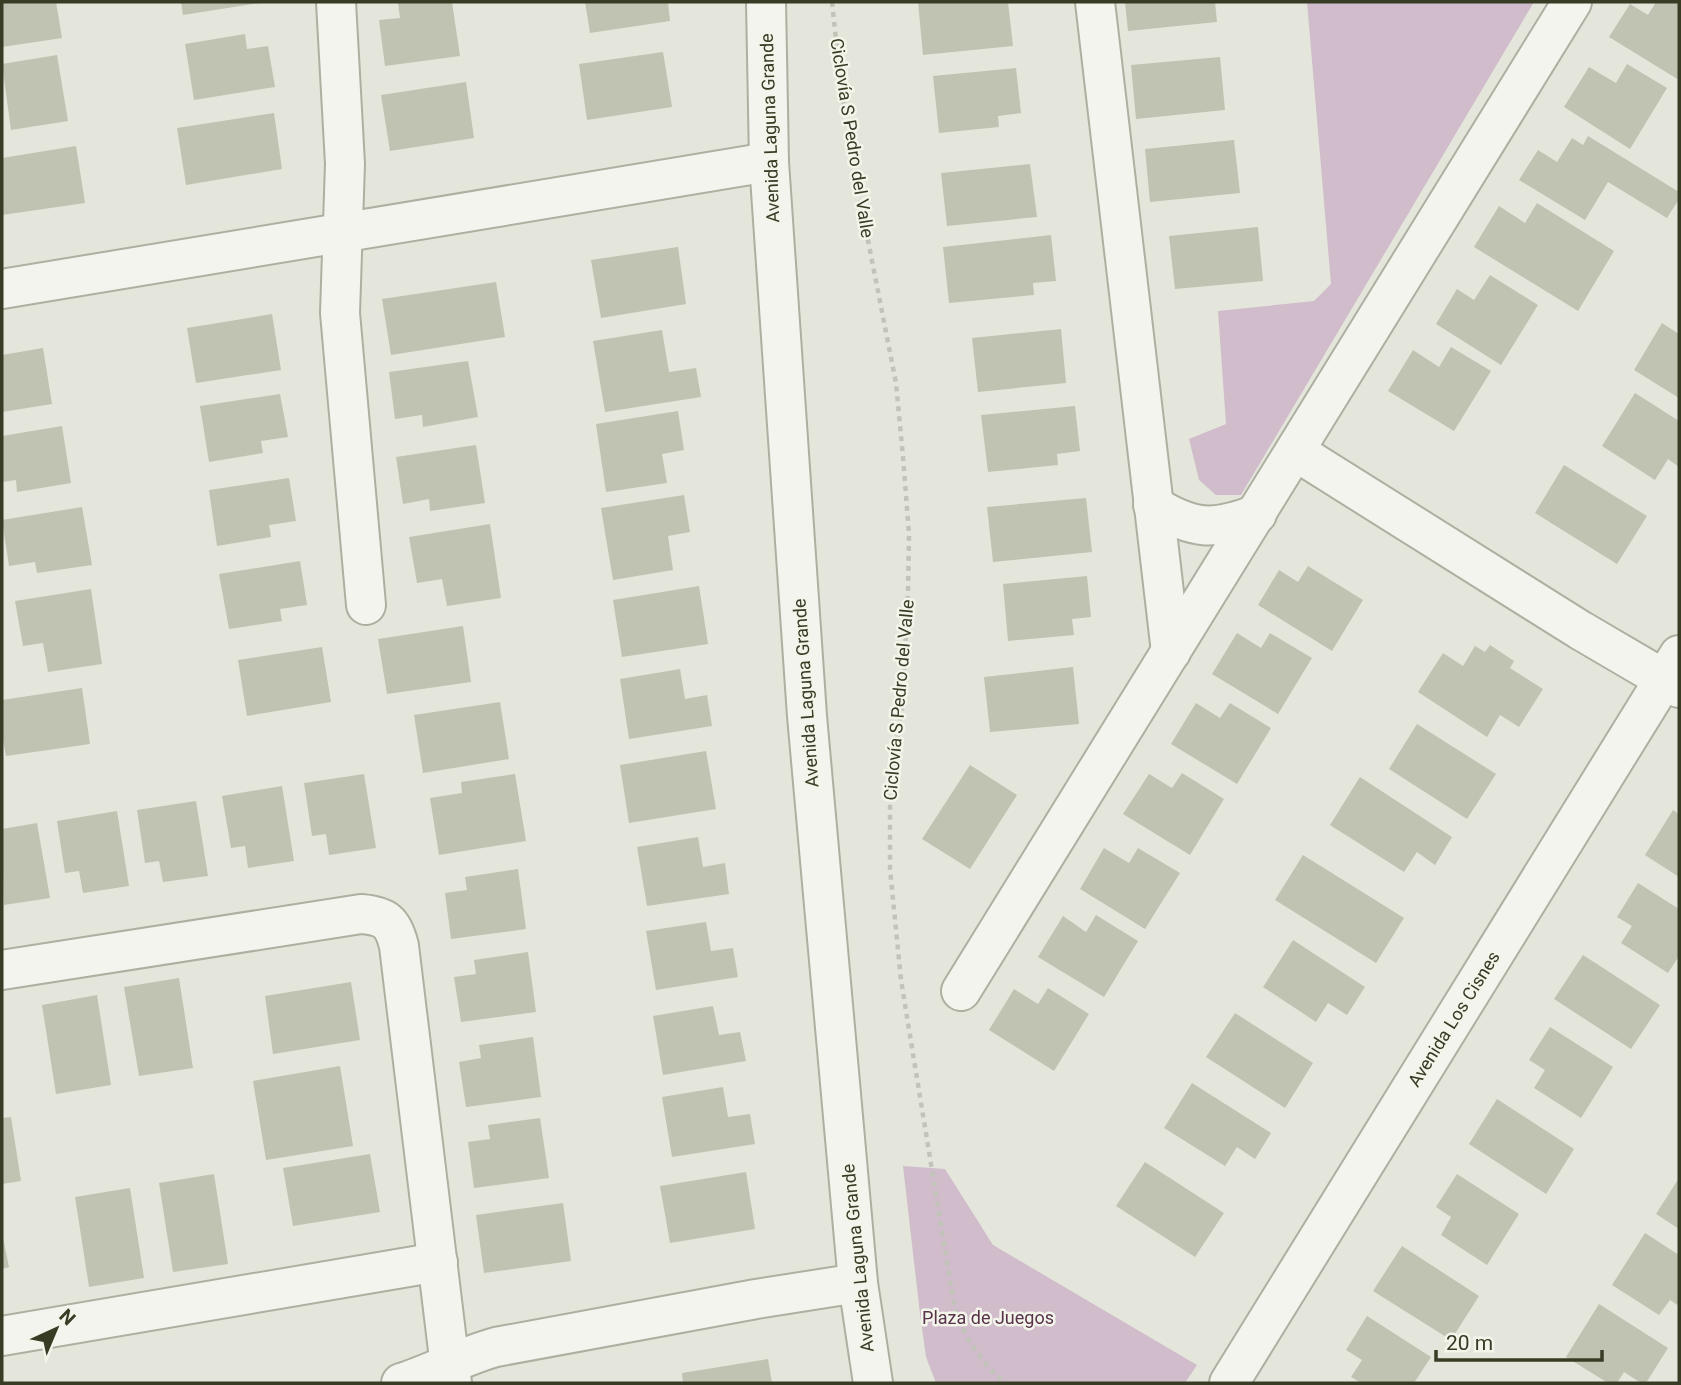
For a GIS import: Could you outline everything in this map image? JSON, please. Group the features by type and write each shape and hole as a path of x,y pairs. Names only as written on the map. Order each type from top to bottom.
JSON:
{"street":[{"path":"336,2 345,164 340,313 366,605"},
{"name":"Avenida Laguna Grande","path":"766,2 769,162 807,716 858,1283 873,1383"},
{"path":"1095,2 1171,652"},
{"path":"961,991 1572,2"},
{"path":"2,289 769,162"},
{"path":"1294,451 1568,623 1674,674"},
{"path":"1153,505 1176,520 1203,526 1231,524 1257,514"},
{"name":"Avenida Los Cisnes","path":"1228,1383 1674,674"},
{"path":"2,970 361,914 378,915 389,922 399,946 451,1373"},
{"path":"2,1336 438,1262"},
{"path":"401,1383 451,1373 496,1347 858,1283"}],"path":[{"name":"Ciclovía S Pedro del Valle","path":"832,2 854,169 896,383 909,534 906,655 890,786 889,818 890,869 901,980 954,1305 960,1326 976,1352 1004,1383"}],"green space":[{"path":"1307,2 1534,2 1241,495 1216,495 1199,480 1189,439 1226,424 1218,311 1314,301 1331,284"},
{"name":"Plaza de Juegos","path":"903,1166 945,1169 993,1245 1197,1365 1185,1383 936,1383 926,1357"}],"building":[{"path":"2,2 56,2 62,38 2,47"},
{"path":"181,2 259,2 260,3 183,15"},
{"path":"452,2 460,56 385,66 379,20 400,18 398,3"},
{"path":"585,2 668,2 670,21 590,33"},
{"path":"918,2 1008,2 1013,46 923,55"},
{"path":"1125,2 1215,2 1217,22 1128,31"},
{"path":"1656,2 1679,2 1679,80 1609,37 1630,4 1648,15"},
{"path":"245,34 247,49 268,46 275,87 194,100 185,44"},
{"path":"663,52 672,107 587,120 579,64"},
{"path":"57,55 68,121 11,130 2,64"},
{"path":"1220,57 1225,110 1136,119 1131,65"},
{"path":"1627,64 1667,88 1630,149 1564,107 1589,67 1616,83"},
{"path":"1016,68 1021,113 998,116 999,127 939,133 933,76"},
{"path":"466,82 474,138 390,151 381,95"},
{"path":"274,113 282,169 186,185 177,128"},
{"path":"1588,136 1679,192 1679,199 1667,218 1608,182 1585,220 1519,180 1538,150 1557,162 1572,138 1583,145"},
{"path":"1234,140 1240,193 1150,202 1145,149"},
{"path":"76,146 85,203 2,215 2,158"},
{"path":"1030,164 1037,217 947,226 941,173"},
{"path":"1537,203 1614,251 1578,311 1474,247 1499,206 1525,223"},
{"path":"1258,227 1263,281 1175,289 1169,236"},
{"path":"1051,235 1056,281 1033,283 1034,295 949,303 943,247"},
{"path":"678,247 686,304 601,318 591,260"},
{"path":"1490,275 1538,305 1501,365 1436,324 1457,289 1474,300"},
{"path":"496,282 505,337 391,355 382,299"},
{"path":"272,314 281,370 196,383 187,328"},
{"path":"1662,323 1679,334 1679,398 1634,370"},
{"path":"1061,329 1066,383 978,392 972,338"},
{"path":"662,330 669,372 696,368 701,397 605,412 593,341"},
{"path":"1451,347 1491,371 1454,431 1388,391 1413,350 1439,367"},
{"path":"43,348 52,404 2,412 2,355"},
{"path":"468,361 478,417 423,427 422,415 395,419 389,372"},
{"path":"1635,393 1679,421 1679,467 1668,459 1655,480 1602,446"},
{"path":"280,394 288,437 261,441 263,453 209,462 200,406"},
{"path":"1075,406 1080,451 1057,454 1058,465 988,472 981,415"},
{"path":"678,411 684,450 662,454 667,483 606,492 596,424"},
{"path":"62,426 71,483 17,492 16,480 2,482 2,436"},
{"path":"476,445 485,503 430,511 429,499 403,504 396,457"},
{"path":"1564,465 1647,516 1617,564 1535,513"},
{"path":"289,478 296,521 269,525 271,537 217,546 209,490"},
{"path":"684,495 690,532 668,536 673,570 613,580 601,508"},
{"path":"1086,498 1092,552 993,562 987,507"},
{"path":"82,507 92,565 37,573 35,562 9,566 2,520"},
{"path":"490,524 501,598 447,606 442,579 417,583 409,537"},
{"path":"300,561 307,605 280,609 282,621 229,629 219,574"},
{"path":"1308,566 1363,600 1332,651 1258,605 1279,570 1298,582"},
{"path":"1087,576 1091,617 1072,619 1074,635 1008,641 1003,584"},
{"path":"699,586 708,644 622,657 613,600"},
{"path":"91,589 102,664 48,672 43,643 23,646 15,601"},
{"path":"463,626 471,682 387,694 378,639"},
{"path":"1237,633 1261,648 1270,633 1312,658 1278,714 1212,674"},
{"path":"1490,645 1514,661 1510,668 1543,689 1519,727 1500,715 1487,737 1418,692 1443,653 1463,666 1475,646 1485,652"},
{"path":"322,647 331,702 247,716 238,660"},
{"path":"1073,667 1079,724 990,732 984,677"},
{"path":"680,669 685,699 707,695 712,726 629,739 620,679"},
{"path":"82,688 90,744 6,756 2,733 2,700"},
{"path":"500,702 509,759 423,773 414,715"},
{"path":"1196,703 1220,718 1230,703 1271,728 1237,784 1171,744"},
{"path":"1417,724 1496,774 1467,819 1389,769"},
{"path":"706,751 716,809 629,823 620,765"},
{"path":"970,765 1017,795 970,869 922,839"},
{"path":"1182,773 1224,799 1190,855 1123,814 1149,774 1172,788"},
{"path":"364,774 376,848 329,855 326,834 312,836 304,783"},
{"path":"515,774 526,841 439,855 430,798 462,793 461,782"},
{"path":"1360,777 1452,837 1435,865 1417,852 1404,872 1330,825"},
{"path":"282,786 294,861 248,868 245,846 231,848 222,796"},
{"path":"196,801 208,876 163,882 159,861 145,863 137,810"},
{"path":"1673,810 1679,814 1679,877 1645,855"},
{"path":"117,811 129,886 83,893 79,871 65,873 57,821"},
{"path":"37,823 50,898 4,905 2,829"},
{"path":"698,837 703,867 725,863 729,894 647,906 637,847"},
{"path":"1104,848 1129,863 1138,848 1180,873 1145,929 1080,889"},
{"path":"1303,855 1404,918 1376,963 1275,900"},
{"path":"518,869 526,929 451,939 445,893 467,890 465,877"},
{"path":"1638,883 1679,909 1679,956 1668,973 1621,943 1632,926 1617,917"},
{"path":"1096,915 1138,941 1104,997 1038,957 1063,916 1086,932"},
{"path":"706,922 711,951 733,948 738,977 656,990 646,931"},
{"path":"1293,940 1365,987 1347,1015 1328,1003 1316,1022 1263,987"},
{"path":"528,952 536,1012 461,1022 454,977 476,974 474,960"},
{"path":"1583,955 1660,1005 1631,1049 1554,999"},
{"path":"179,978 193,1068 139,1076 124,987"},
{"path":"351,982 360,1040 273,1054 265,996"},
{"path":"1048,988 1089,1014 1054,1071 989,1030 1014,989 1038,1004"},
{"path":"97,995 111,1085 56,1094 42,1005"},
{"path":"713,1006 719,1035 740,1032 746,1061 663,1075 653,1016"},
{"path":"1235,1013 1313,1063 1285,1108 1206,1057"},
{"path":"1550,1027 1613,1067 1581,1118 1534,1088 1545,1070 1529,1060"},
{"path":"533,1037 541,1097 466,1107 459,1062 481,1058 479,1045"},
{"path":"340,1066 353,1146 266,1160 253,1081"},
{"path":"1192,1083 1271,1133 1255,1159 1237,1147 1225,1166 1164,1128"},
{"path":"723,1087 728,1117 750,1114 755,1144 672,1157 662,1097"},
{"path":"1497,1099 1574,1149 1546,1194 1469,1144"},
{"path":"11,1117 21,1181 2,1184 2,1118"},
{"path":"540,1118 549,1178 474,1188 468,1142 490,1139 488,1125"},
{"path":"370,1154 380,1212 293,1226 283,1168"},
{"path":"1145,1162 1224,1213 1195,1257 1116,1206"},
{"path":"746,1172 755,1229 670,1243 660,1186"},
{"path":"214,1174 228,1264 173,1272 159,1183"},
{"path":"1457,1174 1519,1214 1487,1265 1441,1235 1451,1217 1436,1207"},
{"path":"1679,1178 1679,1229 1656,1214"},
{"path":"130,1188 144,1278 89,1287 75,1197"},
{"path":"563,1203 571,1261 484,1273 476,1215"},
{"path":"2,1233 9,1267 2,1269"},
{"path":"1645,1233 1679,1255 1679,1306 1670,1300 1659,1315 1612,1285"},
{"path":"1402,1246 1479,1296 1451,1340 1373,1291"},
{"path":"1599,1304 1668,1348 1646,1383 1641,1383 1624,1372 1617,1383 1608,1383 1566,1357"},
{"path":"1367,1316 1431,1357 1414,1383 1361,1383 1351,1377 1362,1360 1346,1350"},
{"path":"768,1359 772,1383 683,1383 682,1373"}]}
